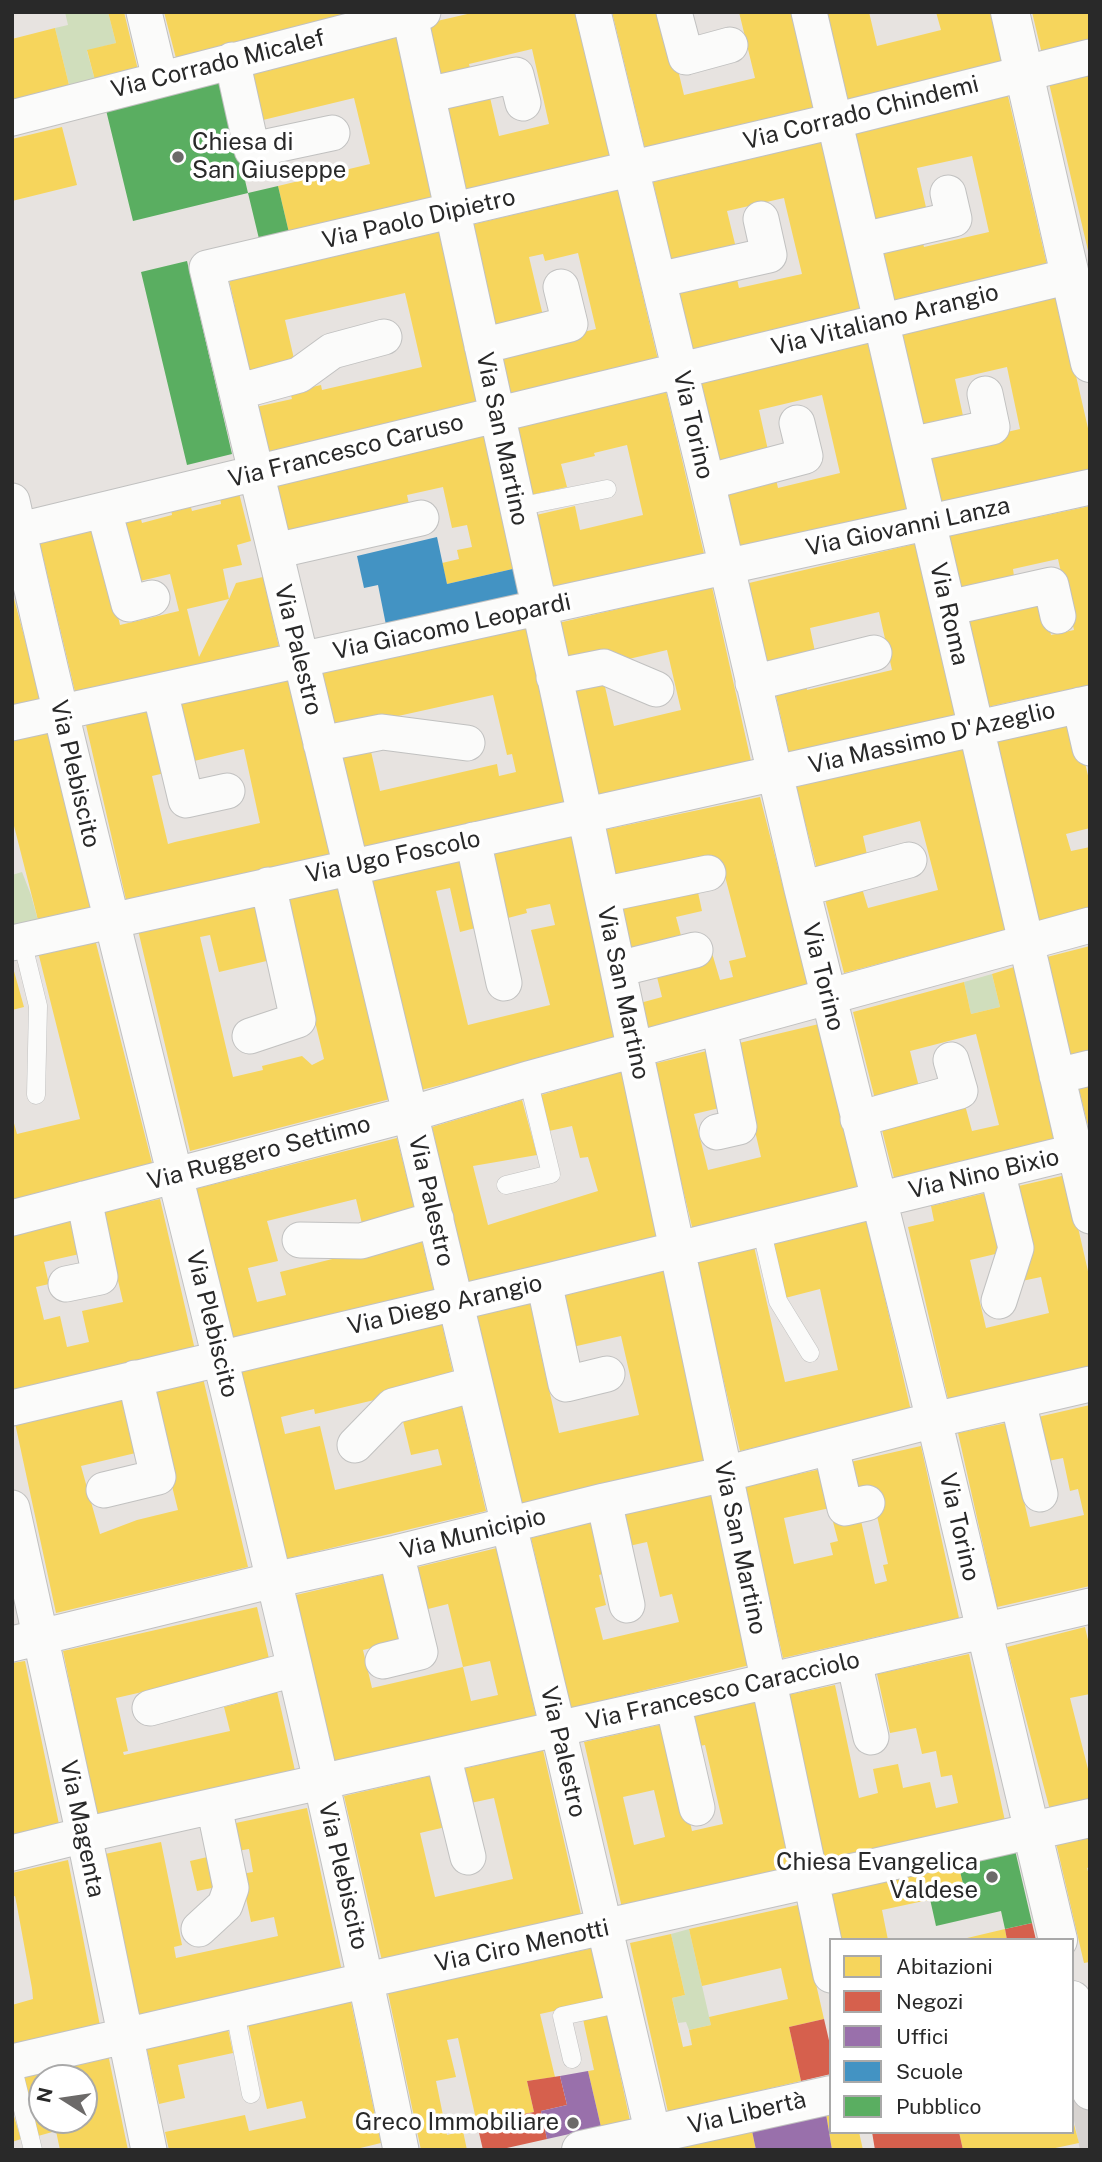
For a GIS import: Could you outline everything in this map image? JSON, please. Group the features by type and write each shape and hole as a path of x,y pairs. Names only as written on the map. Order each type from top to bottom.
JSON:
{"street":[{"path":"144,12 160,79"},
{"name":"Via Torino","path":"593,12 828,997 934,1420 1058,1938"},
{"path":"674,12 686,57 730,46"},
{"name":"Via Roma","path":"809,12 1026,942 1073,1072 1090,1216"},
{"path":"1010,12 1024,73 1080,273 1090,363"},
{"name":"Via Corrado Micalef","path":"12,118 414,13"},
{"name":"Via San Martino","path":"414,13 427,95 585,815 829,1966"},
{"name":"Via Corrado Chindemi","path":"632,168 1090,57"},
{"path":"232,60 252,150 332,133"},
{"path":"427,95 516,75 523,103"},
{"name":"Via Paolo Dipietro","path":"207,268 632,168"},
{"path":"863,240 954,219 948,193"},
{"path":"658,280 769,255 761,219"},
{"name":"Via Palestro","path":"207,268 605,1927 649,2140"},
{"name":"Via Vitaliano Arangio","path":"680,369 1080,273"},
{"path":"482,346 570,324 561,287"},
{"path":"237,392 299,375 332,351 384,337"},
{"name":"Via Francesco Caruso","path":"14,515 104,510 680,369"},
{"path":"909,445 992,427 985,394"},
{"path":"707,482 805,456 797,423"},
{"name":"Via Giovanni Lanza","path":"727,567 1090,487"},
{"path":"104,510 128,604 152,598"},
{"name":"Via Plebiscito","path":"14,515 274,1580 367,1980 401,2150"},
{"path":"275,551 421,518"},
{"name":"Via Giacomo Leopardi","path":"12,723 727,567"},
{"path":"948,608 1051,585 1058,616"},
{"path":"753,683 874,653"},
{"path":"554,677 604,667 656,689"},
{"path":"160,691 186,800 227,791"},
{"path":"1085,704 1090,748"},
{"name":"Via Massimo D'Azeglio","path":"774,773 1085,704"},
{"path":"321,744 382,732 467,743"},
{"name":"Via Ugo Foscolo","path":"17,942 774,773"},
{"path":"473,840 504,983"},
{"path":"802,889 909,860"},
{"path":"602,895 708,873"},
{"path":"250,1036 298,1020 268,885"},
{"name":"Via Ruggero Settimo","path":"12,1217 410,1114 528,1079 1090,925"},
{"path":"618,969 695,950"},
{"path":"717,1132 739,1127 719,1027"},
{"path":"858,1119 960,1091 951,1060"},
{"name":"Via Nino Bixio","path":"878,1199 1082,1150"},
{"path":"997,1171 1016,1248 999,1301"},
{"path":"66,1284 100,1277 83,1199"},
{"name":"Via Diego Arangio","path":"12,1408 544,1282 878,1199"},
{"path":"300,1240 361,1241 436,1219"},
{"path":"544,1282 566,1384 607,1374"},
{"path":"104,1490 158,1477 135,1378"},
{"path":"355,1445 393,1406 475,1384"},
{"name":"Via Municipio","path":"26,1641 1090,1384"},
{"path":"1018,1401 1040,1494"},
{"path":"831,1447 845,1508 866,1503"},
{"path":"604,1502 627,1605"},
{"name":"Via Magenta","path":"12,1508 26,1641 84,1835 149,2150"},
{"path":"383,1661 420,1652 396,1553"},
{"name":"Via Francesco Caracciolo","path":"12,1853 1090,1606"},
{"path":"854,1661 871,1737"},
{"path":"150,1708 295,1669"},
{"path":"673,1703 697,1808"},
{"path":"443,1755 468,1857"},
{"path":"200,1928 225,1905 231,1888 214,1806"},
{"path":"1032,1831 1090,1818"},
{"name":"Via Ciro Menotti","path":"12,2063 124,2035 1032,1831"},
{"path":"1077,2030 1090,2092"},
{"name":"Via Libertà","path":"581,2150 649,2140 829,2095"}],"lane":[{"path":"517,507 607,489"},
{"path":"17,942 38,1006 36,1095"},
{"path":"506,1185 551,1174 528,1079"},
{"path":"761,1228 778,1301 810,1353"},
{"path":"572,2059 562,2016 622,2003"},
{"path":"235,2012 251,2094"},
{"path":"12,2063 33,2150"}],"green space":[{"path":"65,12 108,12 116,43 87,51 96,84 69,85 55,28 68,25"},
{"path":"22,872 39,924 12,929 12,875"},
{"path":"992,974 1000,1007 971,1014 964,982"},
{"path":"689,1929 711,2025 689,2030 686,2022 678,2023 672,1998 685,1995 671,1934"}],"shaded area":[{"path":"1090,2018 1090,2150 1080,2150 1074,2121 1074,2021"}],"building: Abitazioni":[{"path":"108,12 124,12 139,74 96,84 87,50 116,43"},
{"path":"164,12 374,12 177,62"},
{"path":"476,12 578,12 613,161 464,196 441,100 488,89 499,136 549,124 532,49 469,64 472,75 438,83 424,24"},
{"path":"612,12 664,12 684,95 755,78 739,12 792,12 815,107 645,149"},
{"path":"827,12 869,12 877,46 941,30 936,12 992,12 1004,62 848,100"},
{"path":"1032,12 1090,12 1090,42 1042,54"},
{"path":"55,28 69,85 12,100 12,39"},
{"path":"399,30 439,201 290,237 278,186 370,164 354,98 263,120 250,66"},
{"path":"1090,74 1090,255 1089,255 1049,83"},
{"path":"1008,96 1047,265 894,300 881,245 921,236 924,247 989,232 972,156 917,168 928,216 877,228 855,131"},
{"path":"62,127 77,185 12,201 12,139"},
{"path":"822,142 862,309 692,349 677,284 735,270 739,288 802,274 784,198 727,211 737,252 673,267 653,182"},
{"path":"618,190 658,360 507,395 497,352 596,329 578,253 545,261 543,254 529,257 544,320 495,332 470,225"},
{"path":"444,231 484,404 267,454 256,407 292,399 290,392 321,385 322,390 422,367 405,293 285,320 295,363 250,373 229,280"},
{"path":"1058,297 1090,437 1090,471 941,504 929,450 1020,429 1007,367 955,379 965,425 925,434 902,332"},
{"path":"871,341 910,510 739,550 724,488 775,475 778,488 840,473 822,395 759,410 770,459 721,470 701,381"},
{"path":"666,391 705,558 549,594 532,516 575,506 580,530 643,515 627,445 561,464 567,487 531,495 515,425"},
{"path":"486,433 517,568 447,584 442,563 459,559 457,550 472,547 467,525 452,528 443,487 407,495 409,504 286,532 275,482"},
{"path":"239,493 251,541 237,545 242,565 223,569 229,599 236,583 263,577 279,647 76,696 39,540 97,526 120,625 179,611 170,574 136,582 121,521 140,516 142,523 172,515 171,509 190,504 192,511 221,504 220,498","holes":["229,599 199,657 187,609"]},
{"path":"1090,506 1090,685 987,707 967,615 1043,599 1051,635 1074,630 1058,559 1013,569 1014,576 960,588 949,536"},
{"path":"919,543 959,714 789,754 774,687 805,680 807,690 892,670 879,612 810,628 817,661 769,672 749,583"},
{"path":"712,587 751,761 595,797 570,686 603,678 614,726 681,710 667,650 616,662 614,652 567,663 558,623"},
{"path":"12,591 42,703 12,709"},
{"path":"528,625 567,804 361,850 340,754 370,747 380,791 497,764 499,776 516,772 512,754 507,755 493,695 335,730 322,671"},
{"path":"291,678 331,858 127,904 86,725 151,710 165,773 152,776 168,844 260,823 244,749 190,762 177,704"},
{"path":"1075,721 1090,784 1090,828 1066,834 1071,851 1090,847 1090,908 1039,921 992,741"},
{"path":"47,730 92,911 39,924 12,818 12,738"},
{"path":"961,743 1010,929 844,973 824,895 861,885 868,908 938,890 920,821 863,836 869,864 819,877 796,787"},
{"path":"760,797 808,984 647,1030 640,1003 662,997 655,969 712,953 720,980 733,977 729,961 746,957 721,861 613,885 599,831"},
{"path":"573,834 622,1040 421,1090 370,881 467,858 483,926 460,932 450,888 436,891 468,1025 550,1005 531,930 555,925 550,904 526,909 527,913 504,919 488,854"},
{"path":"696,883 702,911 676,917 683,943 629,956 616,902"},
{"path":"339,885 390,1099 190,1151 138,930 258,903 271,960 219,972 210,935 200,937 233,1077 302,1056 312,1065 324,1059 285,897"},
{"path":"95,939 152,1163 12,1201 12,1116 17,1134 80,1119 38,952"},
{"path":"1090,946 1090,1060 1072,1064 1047,957"},
{"path":"12,964 24,1007 12,1010"},
{"path":"1014,967 1058,1141 895,1182 881,1126 965,1105 972,1131 999,1125 976,1034 910,1051 920,1091 876,1103 853,1012 964,982 971,1014 1000,1007 992,974"},
{"path":"819,1024 859,1191 693,1231 653,1064 715,1049 728,1106 694,1114 708,1170 761,1157 735,1044"},
{"path":"625,1070 665,1240 468,1286 432,1127 522,1100 537,1155 473,1166 488,1225 598,1191 588,1157 580,1158 572,1126 549,1131 541,1095"},
{"path":"1090,1079 1090,1129 1089,1130 1077,1082"},
{"path":"397,1138 416,1214 363,1228 356,1199 267,1221 278,1261 248,1268 257,1302 286,1295 280,1272 421,1237 434,1291 233,1341 195,1189"},
{"path":"1066,1175 1090,1280 1090,1366 948,1399 908,1227 934,1221 931,1206 994,1191 1008,1251 970,1260 986,1328 1049,1313 1041,1277 1017,1282 1010,1188"},
{"path":"160,1199 195,1350 12,1393 12,1233 76,1218 84,1253 44,1262 49,1284 36,1287 44,1320 60,1316 67,1347 89,1342 82,1311 123,1302 102,1212"},
{"path":"866,1216 911,1411 740,1451 695,1256 753,1242 785,1382 838,1370 820,1289 785,1298 771,1238"},
{"path":"667,1268 710,1461 519,1504 476,1312 535,1298 544,1340 538,1341 559,1433 639,1415 621,1336 568,1348 556,1294"},
{"path":"442,1324 455,1381 315,1414 314,1409 281,1417 285,1434 320,1426 335,1490 442,1465 438,1449 411,1455 401,1413 460,1399 486,1511 285,1559 241,1372"},
{"path":"203,1378 248,1567 56,1613 15,1423 130,1395 144,1451 81,1466 100,1534 137,1520 178,1510 148,1391"},
{"path":"1090,1405 1090,1586 997,1607 958,1433 1006,1423 1030,1527 1084,1515 1078,1489 1070,1491 1063,1458 1048,1461 1038,1417"},
{"path":"921,1446 959,1618 783,1658 744,1486 821,1469 830,1508 784,1518 794,1564 833,1555 830,1543 838,1541 833,1522 860,1516 875,1584 887,1581 883,1565 888,1564 872,1494 854,1498 846,1463"},
{"path":"716,1492 750,1665 571,1708 531,1538 597,1521 610,1572 599,1575 606,1605 595,1608 603,1640 679,1622 672,1594 660,1597 647,1542 629,1546 622,1515"},
{"path":"497,1548 536,1716 335,1763 296,1595 390,1573 405,1640 363,1650 372,1688 463,1667 448,1604 420,1611 410,1569","holes":["490,1661 498,1695 471,1701 463,1667"]},
{"path":"257,1607 270,1663 116,1698 128,1751 123,1752 124,1755 230,1731 224,1707 251,1700 249,1693 276,1687 296,1775 97,1820 63,1651"},
{"path":"1085,1627 1090,1649 1090,1694 1070,1698 1090,1777 1090,1804 1051,1814 1007,1647"},
{"path":"969,1654 1005,1821 824,1861 787,1695 835,1685 859,1798 878,1793 873,1769 898,1764 903,1788 930,1782 936,1808 958,1803 952,1775 941,1777 936,1751 922,1754 916,1728 890,1733 877,1674"},
{"path":"25,1661 60,1829 12,1841 12,1663"},
{"path":"756,1702 793,1868 622,1908 584,1742 668,1723 692,1831 723,1824 705,1745 694,1747 687,1718","holes":["654,1790 665,1837 634,1845 623,1797"]},
{"path":"543,1750 582,1919 383,1965 344,1796 439,1774 450,1826 420,1833 435,1897 513,1879 494,1798 466,1804 458,1770"},
{"path":"307,1808 343,1976 140,2020 105,1854 161,1842 182,1945 174,1947 176,1958 278,1936 274,1917 251,1922 241,1874 253,1872 249,1849 237,1851 231,1824"},
{"path":"1090,1836 1090,1867 1087,1868 1090,1878 1090,1962 1084,1963 1056,1843"},
{"path":"216,1855 222,1886 197,1891 190,1861"},
{"path":"68,1860 101,2031 12,2051 12,2005 33,1999 15,1896 12,1897 12,1873"},
{"path":"958,1863 965,1892 882,1910 888,1938 839,1938 828,1892"},
{"path":"798,1905 824,2019 789,2027 801,2081 668,2112 630,1943 671,1934 685,1995 672,1998 683,2047 692,2045 689,2030 711,2025 709,2017 788,1999 781,1968 702,1986 689,1929"},
{"path":"1005,1929 1007,1938 967,1938"},
{"path":"593,1948 604,2000 540,2014 555,2077 527,2081 534,2112 477,2124 458,2038 447,2040 456,2077 436,2081 447,2135 463,2131 467,2150 421,2150 388,1993"},
{"path":"351,2002 381,2143 352,2150 169,2150 165,2132 245,2115 249,2131 306,2118 302,2101 267,2109 248,2024"},
{"path":"607,2013 630,2121 601,2127 588,2071 594,2070 583,2019"},
{"path":"228,2029 233,2053 178,2065 185,2098 159,2104 146,2046"},
{"path":"108,2054 128,2150 60,2150 57,2134 98,2134 98,2064 68,2064"},
{"path":"28,2074 28,2095 23,2075"},
{"path":"12,2110 21,2139 12,2142"},
{"path":"1074,2124 1079,2143 1046,2150 963,2150 959,2134 1074,2134"},
{"path":"752,2131 756,2150 673,2150 673,2149"},
{"path":"829,2134 859,2134 863,2150 832,2150"}],"building: Negozi":[{"path":"1032,1923 1036,1938 1007,1938 1005,1929"},
{"path":"824,2019 829,2040 829,2074 801,2081 789,2027"},
{"path":"560,2076 567,2105 541,2111 547,2139 498,2150 483,2150 477,2124 534,2112 527,2081"},
{"path":"872,2134 959,2134 963,2150 875,2150"}],"building: Uffici":[{"path":"588,2071 601,2127 547,2139 541,2111 567,2105 560,2076"},
{"path":"826,2114 832,2150 756,2150 752,2131"}],"building: Scuole":[{"path":"437,537 447,584 517,568 523,593 386,625 378,585 364,588 357,556"}],"building: Pubblico":[{"name":"Chiesa di San Giuseppe","path":"221,78 248,193 133,221 105,106"},
{"path":"278,186 290,237 260,243 248,193"},
{"path":"187,261 232,454 187,465 141,272"},
{"name":"Chiesa Evangelica Valdese","path":"1015,1850 1032,1923 1005,1929 1001,1911 936,1926 930,1899 965,1892 958,1863"}],"place":[{"name":"Chiesa di San Giuseppe","path":"178,157"},
{"name":"Chiesa Evangelica Valdese","path":"992,1877"},
{"name":"Greco Immobiliare","path":"573,2123"}]}
